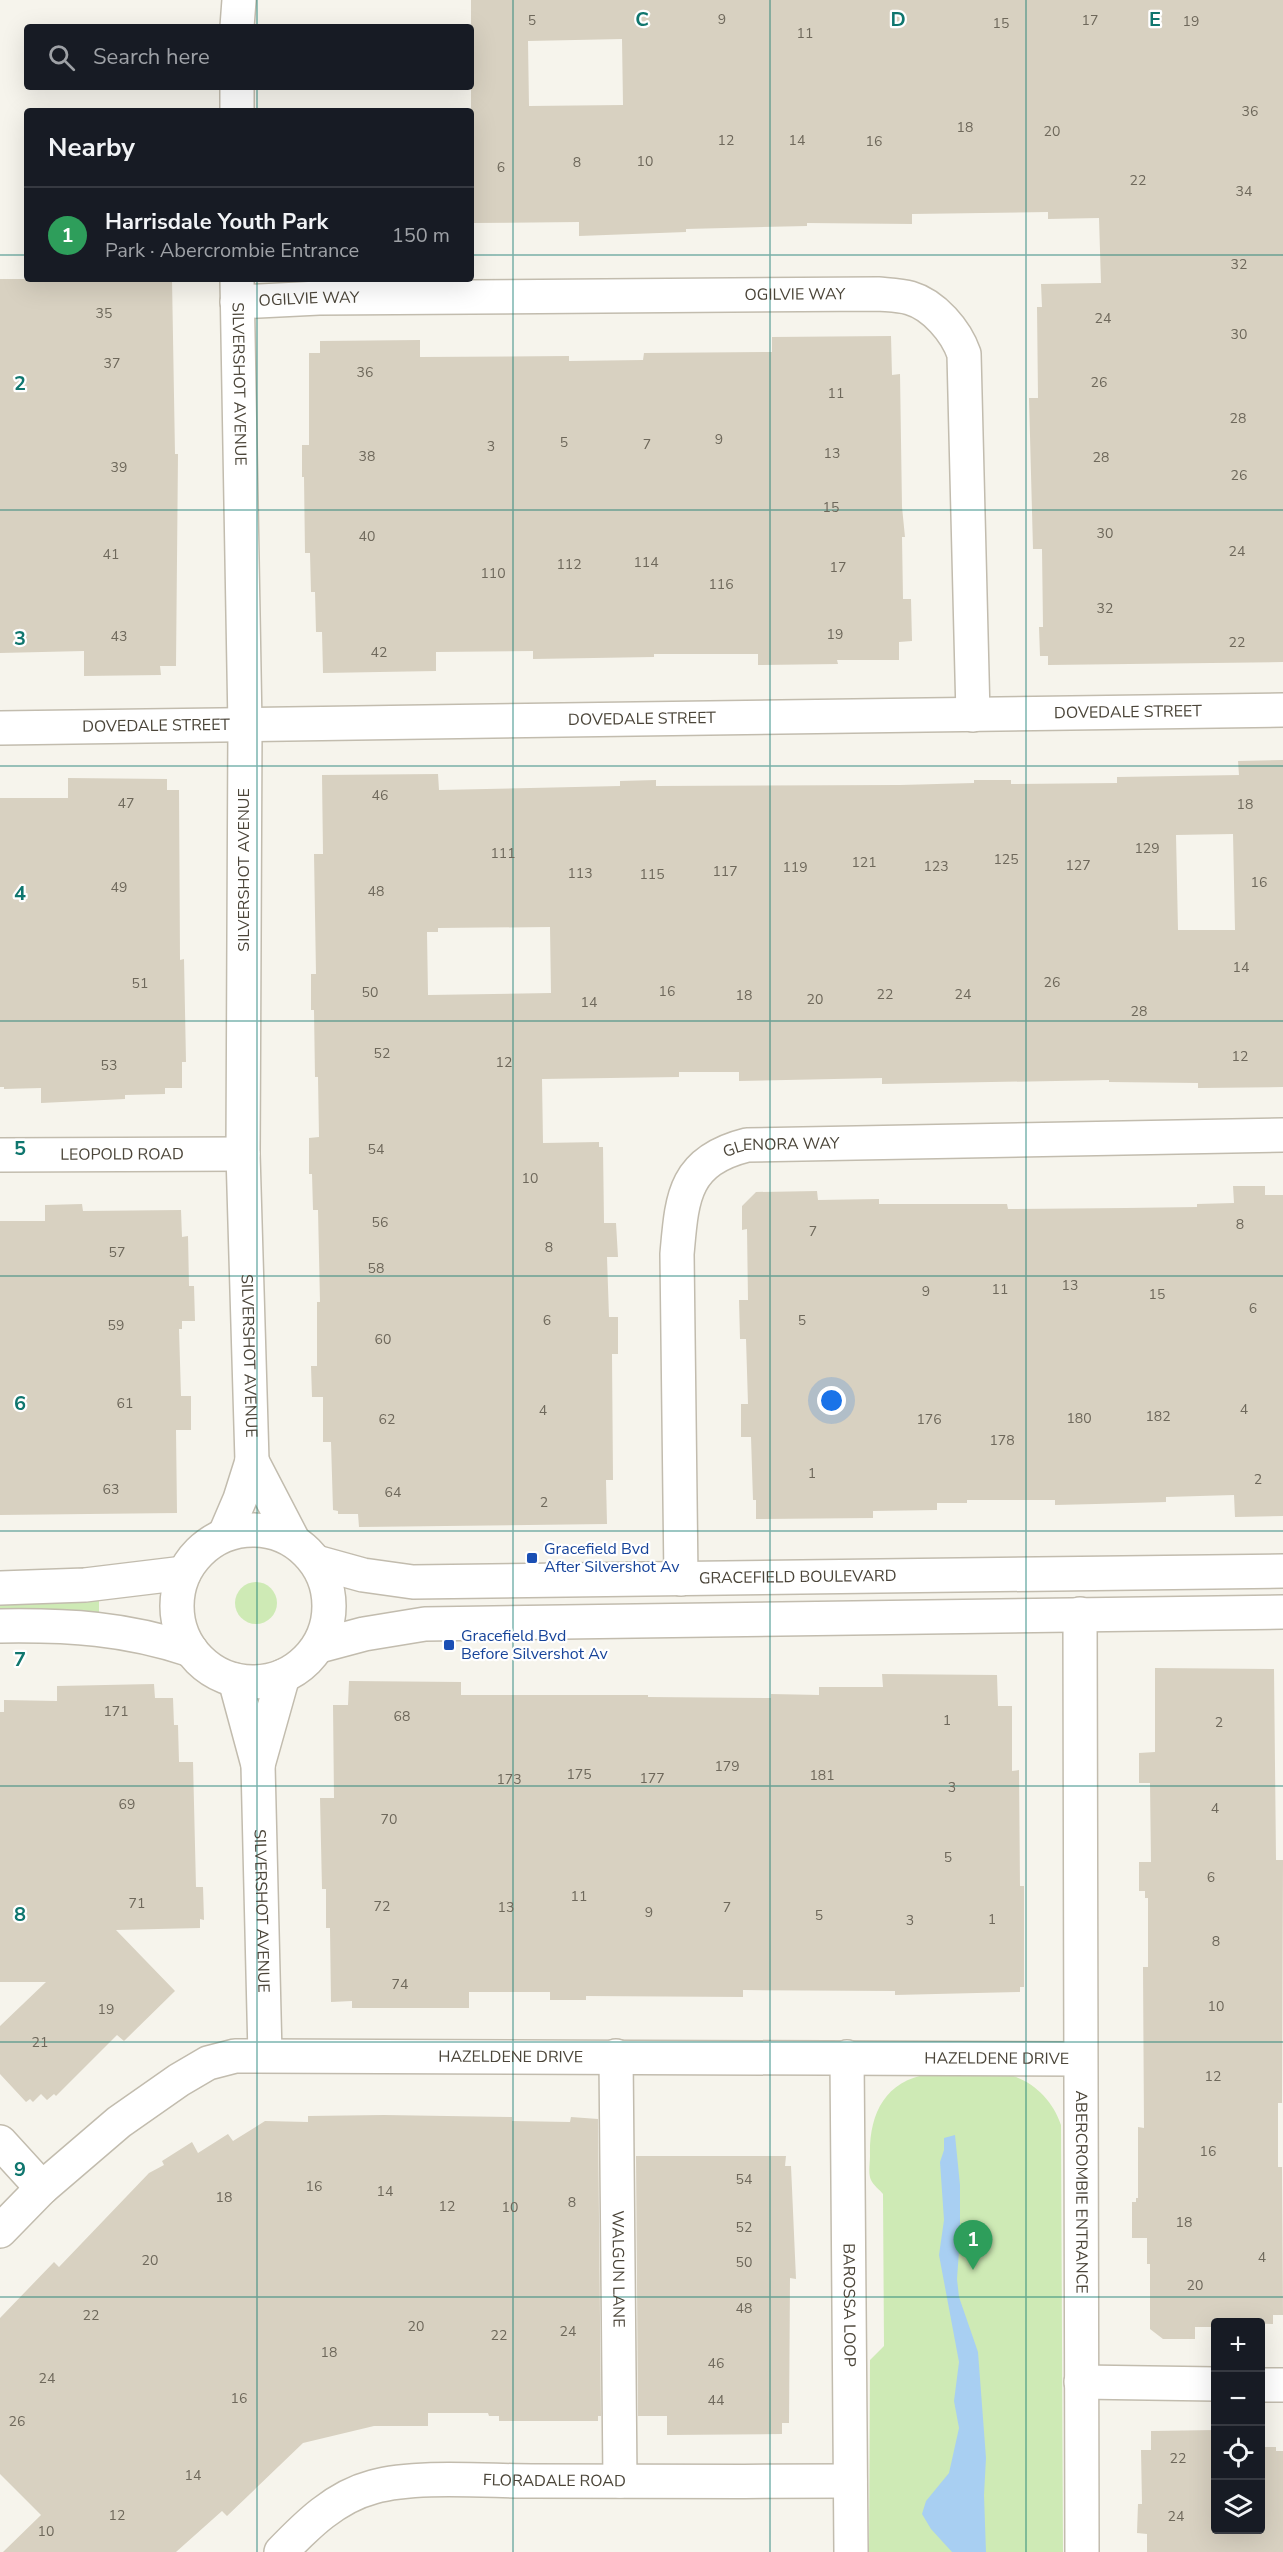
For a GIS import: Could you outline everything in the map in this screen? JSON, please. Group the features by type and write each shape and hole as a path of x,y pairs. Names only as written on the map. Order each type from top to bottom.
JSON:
{"street":[{"path":"237,24 239,0"},
{"path":"237,90 237,108"},
{"name":"OGILVIE WAY","path":"237,291 331,298 878,294 913,299 943,320 954,333 964,354 973,716"},
{"name":"SILVERSHOT AVENUE","path":"225,1534 252,1461 243,1154 244,726 237,291"},
{"name":"DOVEDALE STREET","path":"0,728 1283,711"},
{"name":"GLENORA WAY","path":"681,1579 677,1254 681,1204 687,1188 710,1162 747,1145 1283,1135"},
{"name":"LEOPOLD ROAD","path":"0,1155 243,1154"},
{"name":"SILVERSHOT AVENUE","path":"252,1461 305,1551"},
{"path":"248,1529 272,1531 305,1551 323,1575 330,1604 325,1633 309,1659 283,1676 268,1681 235,1680 217,1674 201,1662 191,1650 180,1629 176,1610 178,1591 184,1573 194,1556 208,1543 225,1534 248,1529"},
{"name":"GRACEFIELD BOULEVARD","path":"305,1551 363,1575 413,1582 1283,1571"},
{"path":"0,1588 85,1586 184,1573"},
{"path":"319,1646 364,1634 425,1624 1283,1612"},
{"name":"ABERCROMBIE ENTRANCE","path":"1080,1614 1082,2552"},
{"path":"0,1626 64,1626 130,1633 191,1650"},
{"name":"SILVERSHOT AVENUE","path":"258,1765 283,1676"},
{"name":"SILVERSHOT AVENUE","path":"235,1680 258,1765 264,2055"},
{"name":"HAZELDENE DRIVE","path":"0,2231 42,2188 119,2122 179,2080 208,2063 235,2056 1080,2059"},
{"name":"WALGUN LANE","path":"616,2056 620,2481"},
{"name":"BAROSSA LOOP","path":"847,2057 851,2552"},
{"path":"0,2142 42,2188"},
{"path":"1081,2382 1211,2384"},
{"path":"1265,2385 1283,2385"},
{"name":"FLORADALE ROAD","path":"281,2552 330,2507 348,2496 373,2487 433,2481 850,2481"}],"green space":[{"path":"256,1582 271,1588 277,1603 271,1618 256,1624 241,1618 235,1603 241,1588"},
{"path":"99,1598 99,1614 0,1615 0,1599"},
{"path":"929,2074 1010,2075 1019,2078 1048,2100 1061,2125 1063,2552 869,2552 870,2360 884,2346 883,2194 870,2178 870,2141 876,2114 890,2092 914,2078"}],"water":[{"path":"955,2135 960,2185 957,2279 959,2297 978,2352 986,2458 984,2495 986,2552 952,2552 931,2529 922,2514 926,2501 949,2473 959,2428 954,2401 959,2362 939,2255 944,2220 940,2162 944,2150 944,2138"}],"building":[{"path":"471,0 1283,0 1283,662 1048,665 1048,656 1040,656 1039,627 1043,627 1042,549 1033,549 1029,398 1038,398 1037,307 1042,307 1041,284 1101,283 1099,218 1048,219 1048,212 912,214 912,224 807,223 807,226 686,229 686,232 579,236 579,222 474,223 474,108 471,108 471,90 474,90 474,24 471,24","holes":["622,39 623,105 529,106 528,41"]},
{"path":"0,279 24,279 24,282 172,282 175,454 178,454 176,666 160,666 161,675 84,676 84,651 0,653"},
{"path":"891,336 892,375 900,374 902,507 905,537 902,537 903,599 911,599 912,641 899,642 899,660 837,660 838,664 758,665 758,654 654,654 654,657 533,659 533,651 436,652 436,671 323,673 322,632 316,632 315,592 311,592 310,553 305,553 304,477 302,477 302,445 309,445 309,353 320,353 320,341 420,340 420,357 569,356 569,361 643,360 644,353 772,352 772,337"},
{"path":"1283,760 1283,1087 1198,1088 1198,1083 1109,1082 1109,1080 882,1084 882,1078 739,1081 739,1072 679,1072 679,1077 542,1079 543,1143 599,1142 599,1147 603,1147 604,1223 616,1223 618,1257 607,1257 609,1317 618,1317 618,1354 612,1354 613,1480 606,1480 607,1524 359,1527 358,1514 338,1514 338,1511 333,1510 331,1442 323,1442 323,1397 312,1397 311,1366 317,1366 317,1302 320,1302 318,1210 313,1210 312,1174 309,1174 309,1138 319,1137 318,1077 315,1077 311,974 316,974 314,854 323,854 322,775 438,774 439,790 620,786 620,781 656,780 656,786 900,785 974,783 974,780 1011,780 1011,784 1117,783 1117,777 1239,775 1238,761","holes":["1233,834 1235,930 1178,930 1176,835","550,927 551,993 428,995 427,932 438,932 438,928"]},
{"path":"68,778 167,779 167,790 179,790 180,960 184,959 186,1062 182,1062 182,1088 165,1088 165,1094 125,1095 125,1099 41,1103 41,1088 4,1089 0,1087 0,798 68,798"},
{"path":"1233,1186 1265,1186 1265,1195 1283,1195 1283,1516 1235,1517 1234,1495 1166,1497 1166,1502 1055,1505 1055,1500 967,1500 967,1503 937,1503 937,1510 873,1511 873,1518 756,1519 756,1500 753,1500 751,1437 741,1437 741,1404 748,1404 746,1339 740,1339 739,1300 748,1300 747,1229 742,1230 742,1206 756,1192 817,1191 818,1200 879,1199 879,1204 1007,1204 1008,1209 1126,1208 1197,1207 1197,1204 1234,1203"},
{"path":"82,1204 83,1211 181,1210 182,1237 188,1236 189,1286 194,1286 195,1321 182,1321 182,1329 179,1329 181,1396 191,1396 191,1430 176,1430 177,1513 0,1515 0,1221 45,1221 45,1205"},
{"path":"1155,1668 1274,1669 1276,1860 1283,1860 1282,2103 1278,2103 1278,2167 1282,2167 1283,2315 1273,2315 1273,2324 1265,2324 1265,2318 1211,2318 1211,2327 1195,2327 1195,2339 1163,2339 1150,2329 1150,2264 1147,2264 1147,2238 1132,2238 1132,2202 1136,2202 1138,2198 1138,2127 1144,2128 1143,1967 1148,1967 1148,1898 1145,1898 1145,1891 1139,1891 1139,1862 1151,1862 1150,1783 1139,1783 1139,1753 1155,1752"},
{"path":"882,1674 997,1675 998,1706 1012,1706 1012,1771 1019,1770 1020,1886 1024,1886 1024,1987 1020,1987 1020,1992 895,1995 895,1991 743,1990 743,1997 586,1996 586,2000 550,2000 550,1992 469,1992 469,2008 352,2008 352,2001 331,2002 330,1928 326,1928 326,1889 322,1889 320,1798 334,1798 333,1705 348,1705 349,1681 461,1682 461,1695 648,1695 648,1697 771,1698 771,1694 819,1695 819,1687 883,1687"},
{"path":"154,1684 155,1698 173,1698 174,1725 178,1725 179,1762 193,1762 196,1887 203,1887 204,1920 200,1919 200,1928 116,1930 175,1991 124,2041 117,2035 56,2096 54,2094 47,2100 41,2094 33,2102 30,2099 26,2102 0,2074 0,2026 46,1982 0,1982 0,1712 4,1712 4,1700 57,1701 57,1686"},
{"path":"308,2116 512,2117 512,2121 570,2122 571,2117 598,2119 601,2416 598,2416 598,2421 499,2421 499,2416 489,2416 488,2413 428,2413 428,2426 374,2426 303,2443 227,2516 222,2511 176,2552 3,2552 41,2515 0,2474 0,2318 54,2262 59,2267 149,2173 164,2165 162,2161 192,2142 198,2153 228,2134 233,2141 265,2121 308,2122"},
{"path":"636,2156 786,2156 785,2166 791,2166 796,2279 790,2278 789,2423 782,2423 782,2434 667,2435 667,2416 638,2416"},
{"path":"1211,2430 1211,2534 1265,2534 1265,2447 1276,2447 1276,2451 1283,2451 1283,2552 1147,2552 1147,2534 1137,2533 1138,2504 1142,2504 1141,2450 1151,2450 1151,2431"}],"place":[{"name":"Gracefield Bvd After Silvershot Av","path":"532,1558"},
{"name":"Gracefield Bvd Before Silvershot Av","path":"449,1645"},
{"name":"Harrisdale Youth Park","path":"973,2270"}]}
